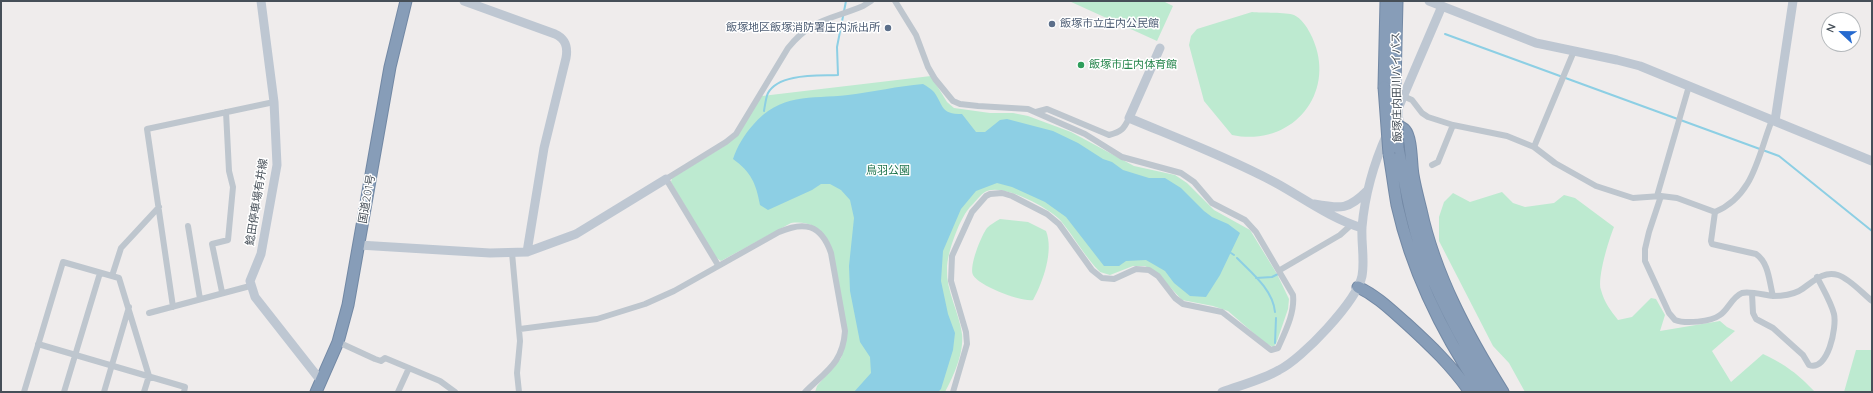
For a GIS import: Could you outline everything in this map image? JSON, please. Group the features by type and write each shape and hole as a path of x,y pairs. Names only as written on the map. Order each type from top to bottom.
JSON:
{"highway":[{"name":"国道201号","path":"316,392 338,342 348,305 390,67 406,1"},
{"name":"飯塚庄内田川バイパス","path":"1393,1 1390,86 1398,205 1416,266 1442,325 1466,368 1482,392"},
{"path":"1392,122 1405,130 1408,136 1413,174 1422,218 1438,266 1459,313 1484,362 1503,392"},
{"name":"飯塚庄内田川バイパス","path":"1394,151 1427,265 1450,317 1494,392"},
{"path":"1358,287 1380,299 1434,348 1457,373 1470,392"}],"street":[{"name":"鯰田停車場有井線","path":"250,286 250,281 261,254 277,165 274,102 261,1"},
{"path":"464,1 560,36 566,44 566,58 544,148 527,252"},
{"path":"359,245 512,253 527,252 576,234 726,142 736,134 788,48 797,36 809,26 850,11 871,1"},
{"path":"895,1 901,14 916,35 928,67 935,79 953,101 960,104 1021,108 1036,112 1085,134 1122,157 1181,173 1194,182 1212,203 1245,220 1256,232 1280,270 1293,295 1294,302 1285,332 1278,348 1271,350 1222,312 1183,304 1175,298 1158,276 1149,270 1136,269 1114,279 1102,278 1092,270 1059,224 1047,214 1012,196 1002,193 990,194 986,196 972,212 952,256 951,281 966,332 967,344 953,392"},
{"path":"1429,1 1536,43 1640,66 1872,161"},
{"path":"1403,96 1412,100 1422,113 1428,117 1453,125 1507,136 1534,147 1555,163 1596,186 1633,198 1659,196 1677,198 1715,212 1732,203 1746,187 1756,167 1773,120 1793,1"},
{"path":"1222,392 1280,370 1286,366 1302,353 1344,310 1358,287 1363,267 1362,228 1368,190 1375,161 1442,6"},
{"path":"1036,112 1048,109 1109,135 1117,134 1124,129 1160,48"},
{"path":"1534,147 1574,51"},
{"path":"1689,86 1645,249 1645,261 1669,313 1675,320 1688,323 1713,318 1720,315 1743,293 1784,296 1799,291 1817,277 1830,274 1838,275 1872,301"},
{"path":"173,307 147,129 274,102"},
{"path":"222,292 212,244 228,240 233,187 229,171 226,112"},
{"path":"1129,118 1201,148 1260,175 1325,213 1351,225 1362,228"},
{"path":"1432,165 1438,162 1453,125"},
{"path":"666,180 718,265"},
{"path":"1309,203 1340,207 1348,206 1356,202 1368,190"},
{"path":"112,276 121,248 159,207"},
{"path":"1715,212 1711,241 1712,244 1760,256 1767,268 1773,296"},
{"path":"1280,270 1340,235 1351,225"},
{"path":"188,226 200,299"},
{"path":"520,329 597,319 645,304 674,290 778,232 791,226 806,226 814,229 827,241 831,252 845,331 844,343 840,356 834,364 805,392"},
{"path":"512,253 520,329 517,373 519,392"},
{"path":"24,392 63,262 119,278 149,376 144,392"},
{"path":"64,392 74,354 100,272"},
{"path":"1752,294 1753,313 1756,319 1773,328 1803,355 1809,365 1817,365 1824,358 1835,330 1834,312 1817,277"},
{"path":"149,313 222,292 250,286 255,297 321,381"},
{"path":"104,392 129,307"},
{"path":"338,342 375,359 381,361 385,358 440,381 455,392"},
{"path":"38,344 185,387 184,392"},
{"path":"398,392 409,368"}],"green space":[{"path":"1069,1 1163,1 1173,6 1157,41"},
{"path":"1252,12 1285,13 1299,18 1310,33 1318,54 1319,75 1315,94 1306,110 1292,123 1275,133 1254,137 1232,135 1204,101 1189,45 1191,36 1197,29"},
{"name":"鳥羽公園","path":"931,76 947,102 954,108 990,113 1013,113 1028,116 1071,132 1134,166 1175,175 1187,183 1214,210 1250,230 1277,274 1289,299 1288,309 1276,344 1273,347 1265,343 1228,311 1213,306 1182,300 1156,272 1145,266 1133,266 1110,275 1100,272 1061,221 1055,216 1036,203 1013,193 1002,190 992,190 983,193 967,210 955,235 949,254 947,269 948,285 962,334 962,341 958,364 945,392 815,392 817,386 841,358 847,337 828,240 820,231 812,226 802,223 791,223 721,261 715,257 671,182 672,178 726,145 762,96"},
{"path":"1502,192 1513,203 1525,207 1554,203 1564,195 1575,198 1614,227 1604,258 1600,284 1602,294 1610,310 1618,320 1632,317 1651,298 1656,299 1665,315 1660,331 1720,321 1735,331 1712,351 1731,382 1763,354 1791,370 1815,392 1525,392 1509,363 1493,346 1439,241 1439,217 1444,202 1453,193 1470,202"},
{"path":"1000,219 1028,222 1046,231 1049,248 1048,257 1044,276 1033,300 1010,296 983,284 973,275 972,271 974,258 982,237 987,228"},
{"path":"1856,350 1872,350 1872,392 1844,392"}],"water":[{"name":"鳥羽公園","path":"923,84 934,92 946,111 955,114 962,114 976,132 985,132 1000,120 1007,119 1053,131 1078,143 1103,159 1112,162 1123,170 1149,178 1165,178 1181,188 1204,211 1212,217 1228,224 1240,233 1220,275 1206,297 1190,296 1174,283 1165,271 1146,260 1126,261 1119,266 1104,266 1066,217 1045,202 1012,187 997,183 976,191 961,209 943,251 941,281 948,314 955,333 953,350 941,389 938,392 854,392 871,373 870,357 860,342 850,291 849,266 854,218 850,200 841,190 830,184 821,184 812,190 768,210 760,205 757,190 748,173 733,159 741,141 753,125 774,107 785,102 808,98 848,95"}],"waterway":[{"path":"764,111 768,93 773,87 781,82 800,77 838,75 837,47 846,1"},
{"path":"1445,34 1779,156 1872,231"},
{"path":"1237,258 1266,289 1275,312"},
{"path":"1256,278 1272,277 1278,274"},
{"path":"1275,343 1276,318"}],"place":[{"name":"飯塚市立庄内公民館","path":"1052,24"},
{"name":"飯塚地区飯塚消防署庄内派出所","path":"888,28"},
{"name":"飯塚市庄内体育館","path":"1081,65"}]}
